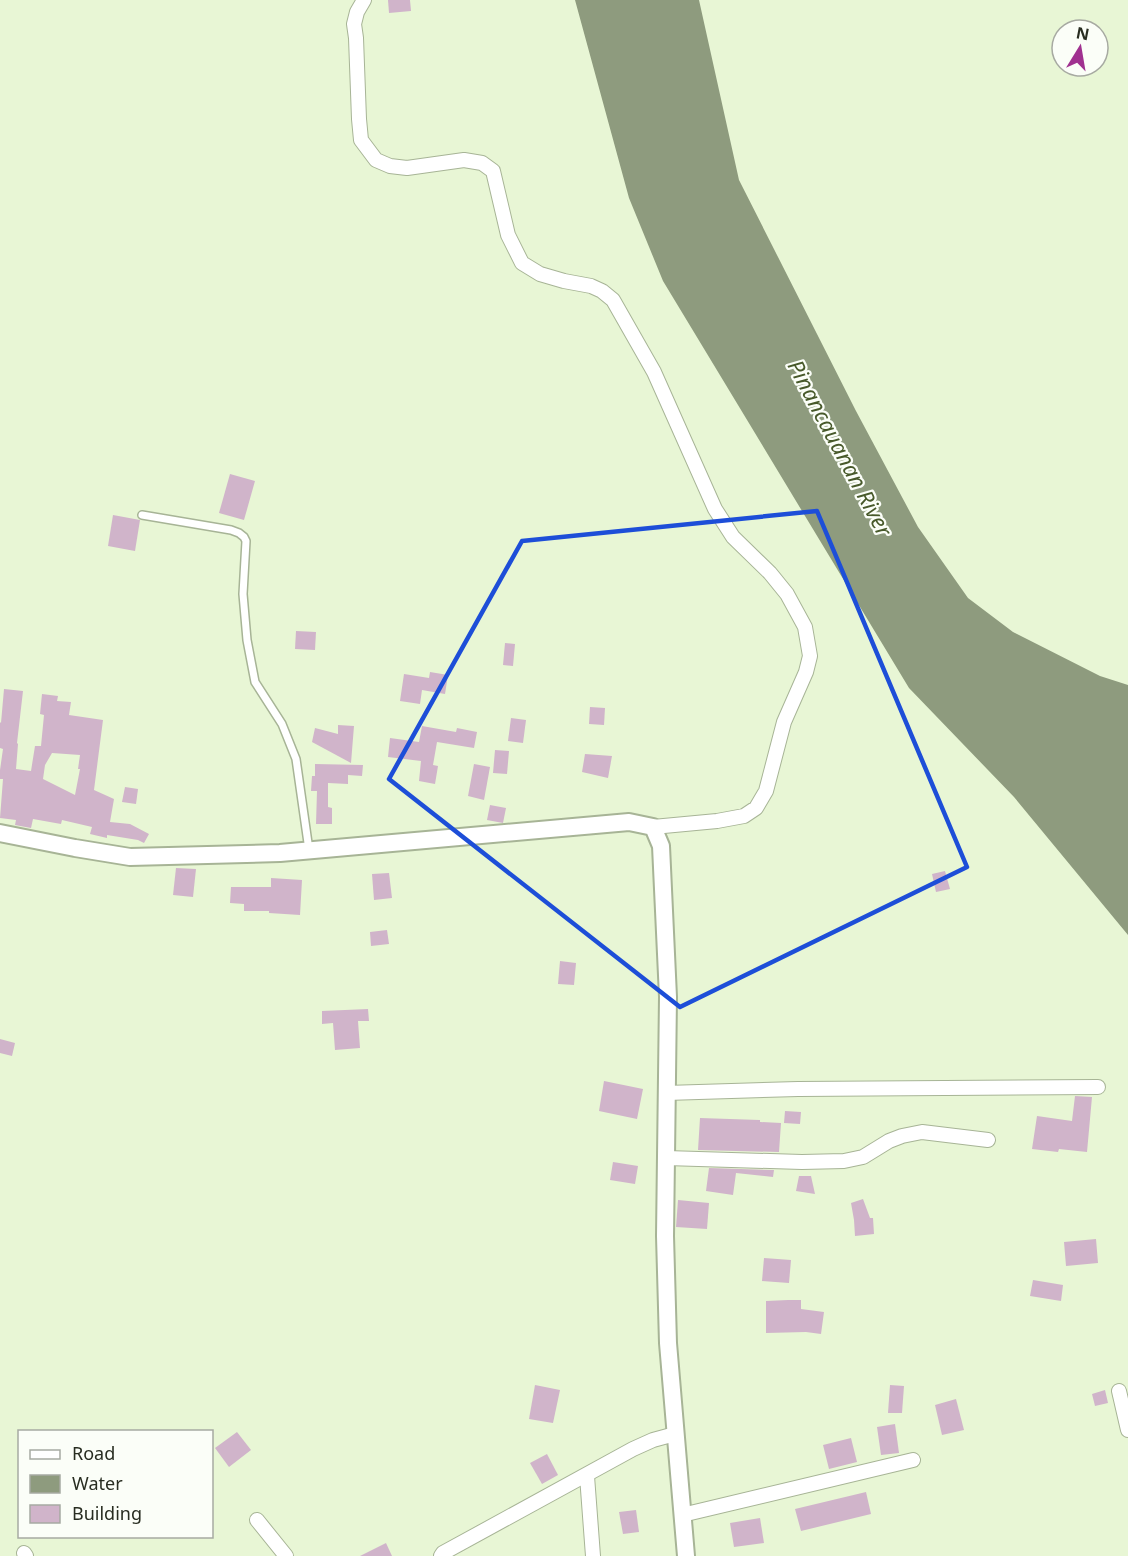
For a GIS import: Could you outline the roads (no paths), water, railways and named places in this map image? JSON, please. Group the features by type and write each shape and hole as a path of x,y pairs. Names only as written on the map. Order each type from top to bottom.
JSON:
{"street":[{"path":"0,833 130,856 280,853 629,822 653,827 717,821 744,816 756,808 766,790 783,722 807,672 810,656 805,627 787,594 770,573 733,537 715,509 654,372 613,300 591,286 540,274 522,262 508,235 493,171 482,163 464,160 406,168 390,166 376,160 361,140 354,24 357,12 364,0"},
{"path":"653,827 661,846 668,998 665,1236 668,1343 686,1556"},
{"path":"666,1093 798,1089 1098,1086"},
{"path":"666,1158 844,1161 863,1157 902,1136 922,1132 988,1140"},
{"path":"1119,1391 1128,1430"},
{"path":"441,1556 633,1449 675,1434"},
{"path":"682,1515 913,1460"},
{"path":"587,1476 593,1556"},
{"path":"257,1520 286,1556"}],"lane":[{"path":"142,515 231,530 244,537 246,548 243,594 255,682 282,724 296,759 309,850"}],"water":[{"name":"Pinancauanan River","path":"575,0 699,0 739,180 856,411 918,527 968,598 1013,632 1100,676 1128,685 1128,935 1014,797 909,688 663,281 629,198"}]}
